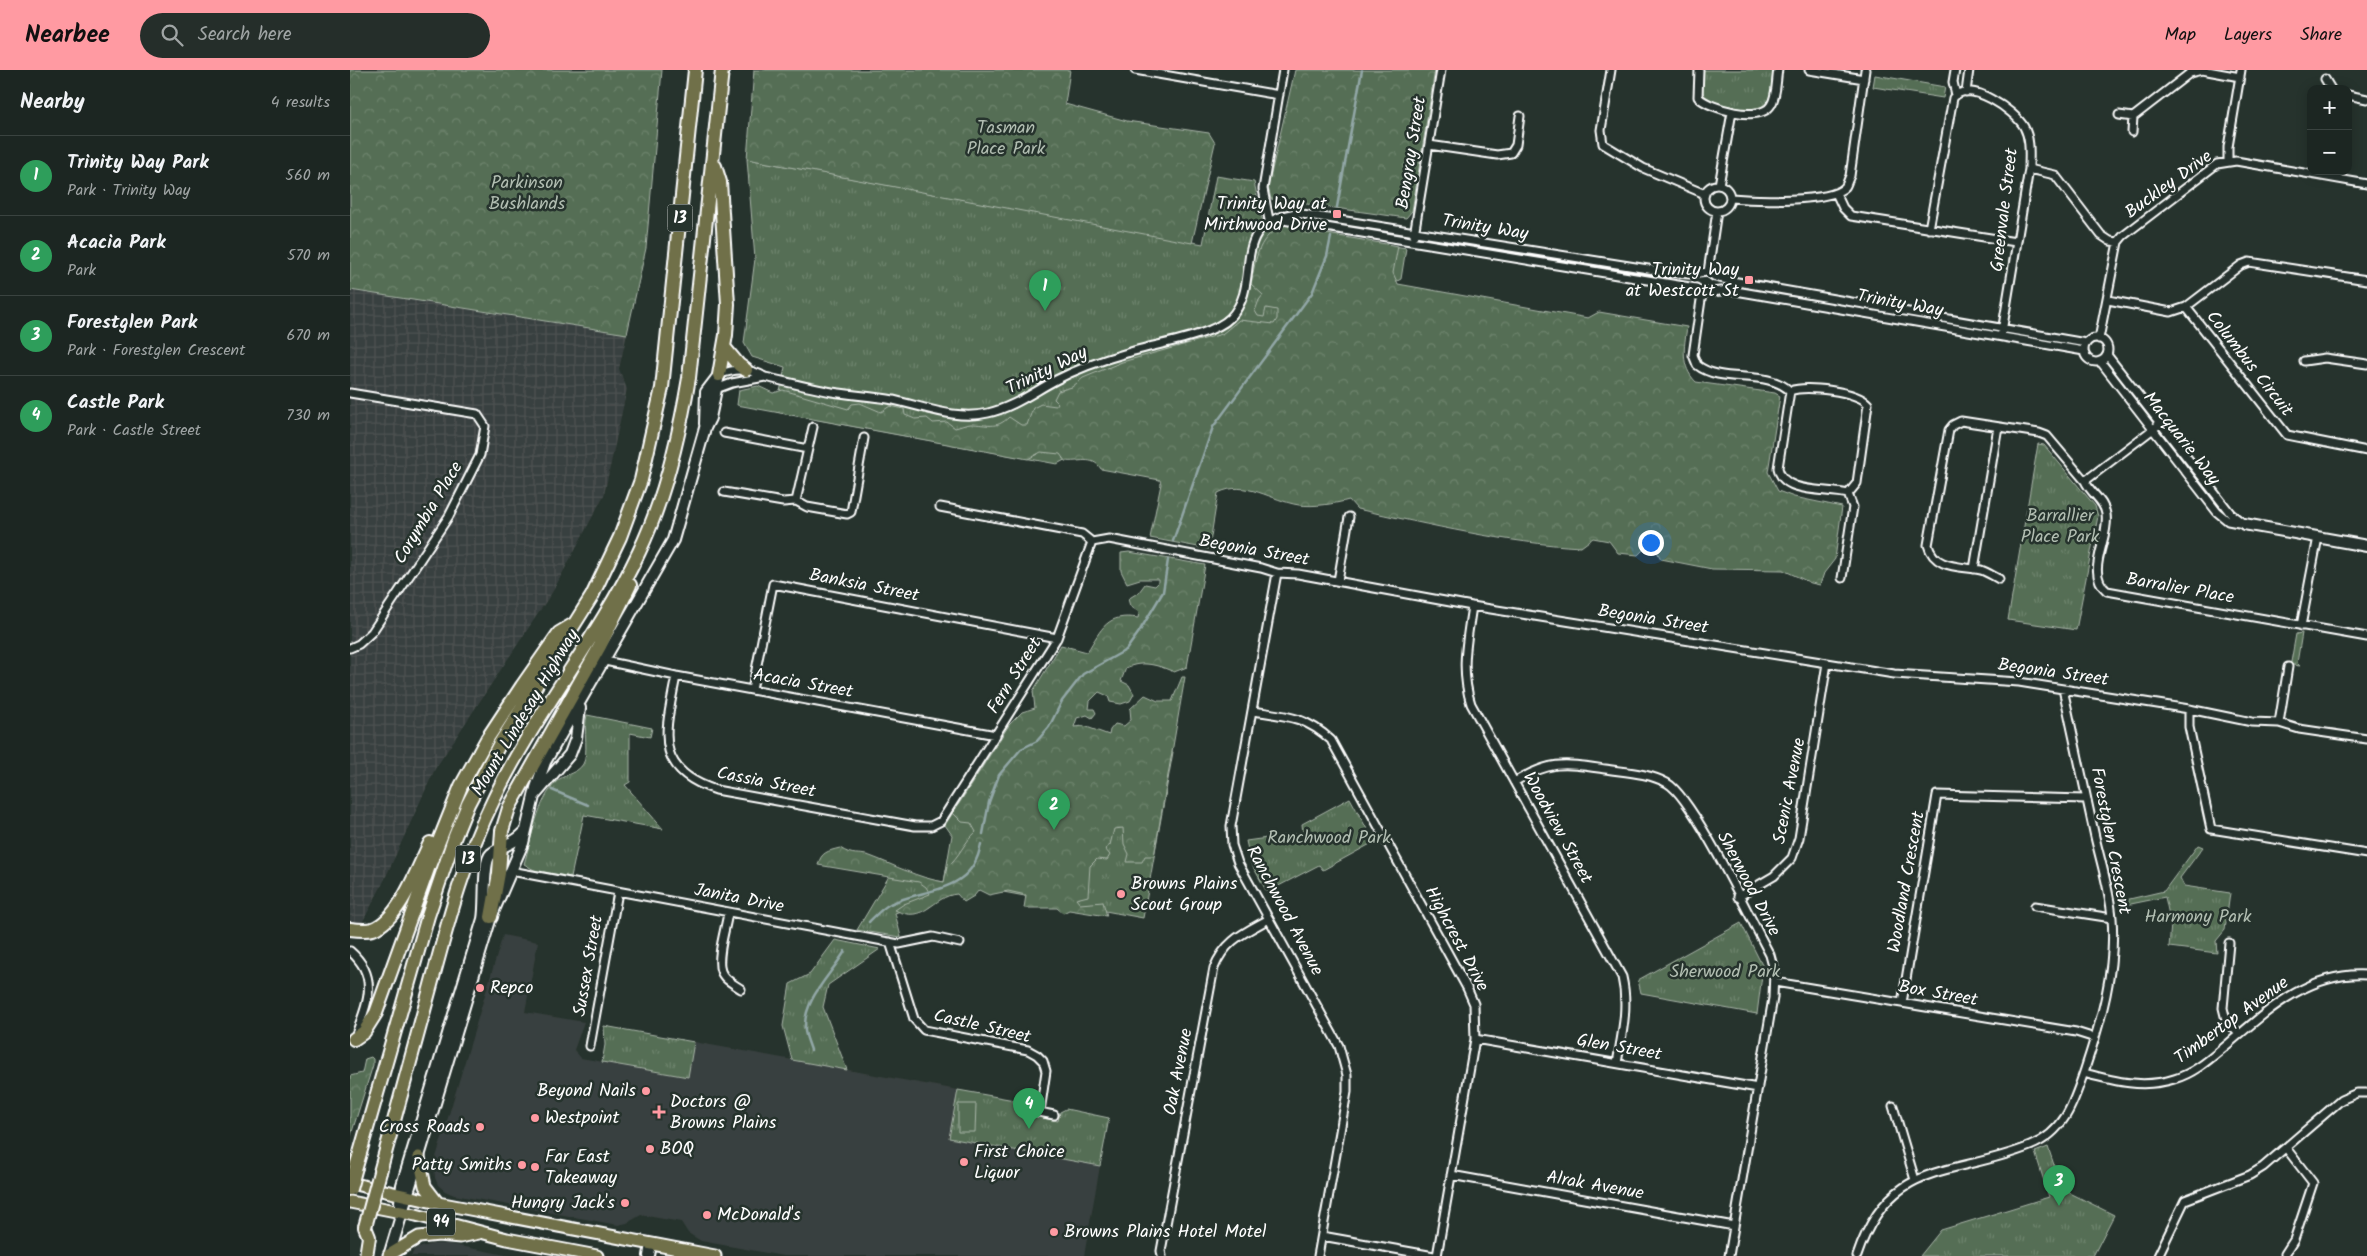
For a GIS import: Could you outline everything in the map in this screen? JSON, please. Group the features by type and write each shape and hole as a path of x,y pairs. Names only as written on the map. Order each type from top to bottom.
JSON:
{"highway":[{"name":"Mount Lindesay Highway","path":"350,1189 431,907 468,804 500,743 578,621 608,566 632,508 656,424 665,366 695,70"},
{"name":"13","path":"713,161 722,70"},
{"name":"Mount Lindesay Highway","path":"357,1256 450,912 481,826 521,749 593,636 640,552 671,462 683,414 691,369 713,161"},
{"path":"713,161 720,182 728,304 719,375"},
{"path":"724,347 739,366 746,370"},
{"path":"491,917 502,831 508,808 610,627 637,567 640,552"},
{"path":"352,1041 364,1032 376,1013 452,806 471,767 508,707 559,633 578,621"},
{"path":"350,929 373,929 390,917 402,898 441,820 452,806"},
{"path":"365,1227 369,1237 366,1256"}],"main road":[{"path":"419,1157 423,1167 425,1186 438,1203"},
{"path":"350,1183 404,1195"},
{"name":"94","path":"404,1195 655,1251 715,1256"},
{"path":"350,1202 402,1212"},
{"name":"94","path":"402,1212 480,1232 597,1256"},
{"path":"389,1255 419,1237 439,1235 460,1237 480,1232"}],"street":[{"path":"1135,70 1279,95"},
{"path":"1269,220 1263,189 1283,70"},
{"name":"Bengray Street","path":"1413,240 1441,70"},
{"path":"1612,70 1601,130 1603,144 1608,149 1643,168 1705,194"},
{"path":"1699,70 1698,97 1703,102 1732,112 1746,113 1766,110 1773,99 1778,70"},
{"path":"1809,70 1864,79"},
{"path":"1730,198 1781,200 1836,193 1845,187 1850,176 1865,70"},
{"path":"1955,70 1953,82 1956,95"},
{"path":"1929,229 1950,105 1956,95 1966,92 1969,70"},
{"path":"2132,132 2134,117 2190,73 2202,70 2240,74 2228,147 2228,161"},
{"path":"2326,79 2329,85"},
{"name":"Greenvale Street","path":"1966,92 1987,97 2004,105 2016,116 2024,128 2030,145 2029,169 2001,336"},
{"path":"2352,96 2367,99"},
{"path":"1719,185 1732,112"},
{"path":"2119,115 2134,117"},
{"path":"1429,145 1498,155 1511,153 1516,146 1520,116"},
{"name":"Buckley Drive","path":"2099,338 2118,242 2123,236 2217,164 2228,161 2367,184"},
{"path":"2029,169 2046,171 2055,175 2101,235 2110,241 2118,242"},
{"path":"1705,194 1712,186 1719,185 1729,191 1728,206 1717,211"},
{"path":"1836,193 1843,208 1851,216 2016,242"},
{"path":"1705,194 1707,206 1717,211"},
{"path":"1708,272 1717,211"},
{"name":"Trinity Way","path":"719,375 731,370 746,370 765,377 831,392 889,399 941,413 964,415 995,411 1024,399 1079,369 1142,348 1206,332 1229,318 1242,297 1252,243 1260,228 1269,220 1283,215 1306,213 1667,272 1698,274 1708,272 1715,277 2086,343"},
{"name":"Trinity Way","path":"1269,220 1284,219 1413,240 1703,291 1730,290 2084,351 2090,360 2100,361"},
{"name":"Columbus Circuit","path":"2367,280 2249,262 2241,265 2186,307 2288,435 2367,451"},
{"path":"1698,274 1694,282 1703,291"},
{"path":"1703,291 1715,287 1715,277"},
{"path":"1703,291 1693,355 1697,365 1711,372 1776,382 1790,392"},
{"path":"2108,300 2171,312 2186,307"},
{"path":"2084,351 2086,343 2092,339 2099,338 2107,345 2107,354 2100,361"},
{"name":"Macquarie Way","path":"2107,354 2231,514 2244,524"},
{"path":"2304,361 2325,358 2367,364"},
{"name":"Macquarie Way","path":"2100,361 2217,512 2228,521 2367,546"},
{"path":"404,1195 419,1157 491,917 523,843 524,833 545,762 605,661 673,540 705,428 710,418 719,375"},
{"path":"705,428 704,398 708,386 719,375"},
{"name":"Trinity Way","path":"716,389 732,383 765,377"},
{"path":"1790,392 1798,388 1813,388 1862,397 1868,404 1857,483 1848,494"},
{"name":"Corymbia Place","path":"350,392 476,414 485,426 480,456 449,516 372,632 359,644 350,648"},
{"path":"1790,392 1778,468 1779,474 1785,482 1790,484 1848,494"},
{"name":"Barralier Place","path":"1999,579 1984,571 1940,563 1930,553 1928,545 1949,430 1953,425 1961,421 2047,436 2085,482 2106,512 2107,521 2097,574 2099,585 2107,591 2367,637"},
{"path":"2085,482 2161,423"},
{"path":"796,500 813,427"},
{"path":"1974,569 1998,427"},
{"path":"724,432 808,449"},
{"path":"724,492 783,502 796,500 807,507 847,514 850,512 864,438"},
{"path":"1842,578 1853,507 1848,494"},
{"name":"Begonia Street","path":"940,507 1082,534 1092,542 1109,539 1261,568 1277,573 1298,574 1472,606 1894,674 2019,682 2189,709 2252,722 2279,723 2299,729 2367,739"},
{"path":"1338,581 1349,518"},
{"path":"2301,626 2318,537"},
{"name":"Fern Street","path":"944,816 1057,638 1092,542"},
{"name":"Ranchwood Avenue","path":"1277,573 1232,826 1232,845 1238,863 1339,1046 1347,1075 1348,1092 1318,1256"},
{"name":"Banksia Street","path":"752,690 773,584 1057,638"},
{"name":"Woodview Street","path":"1472,606 1464,669 1465,687 1471,704 1622,977 1626,994 1626,1010 1617,1063"},
{"name":"Acacia Street","path":"605,661 676,676 996,735"},
{"name":"Scenic Avenue","path":"1738,896 1774,876 1792,858 1799,838 1828,663"},
{"path":"2279,723 2288,667"},
{"name":"Cassia Street","path":"676,676 667,727 667,746 673,762 686,777 698,784 716,790 915,826 931,826 941,821 944,816"},
{"name":"Forestglen Crescent","path":"1857,1256 1872,1218 1899,1189 1915,1180 2030,1146 2042,1140 2064,1120 2074,1105 2105,1004 2112,918 2063,689"},
{"path":"535,796 567,759 574,746 580,704"},
{"path":"2189,709 2189,727 2211,829 2367,854"},
{"name":"Highcrest Drive","path":"1253,711 1297,718 1317,727 1331,740 1474,1004 1475,1039 1438,1256"},
{"path":"555,745 567,743 574,746"},
{"name":"Sherwood Drive","path":"1514,782 1536,769 1570,764 1651,776 1668,783 1688,803 1770,955 1775,982 1729,1256"},
{"name":"Woodland Crescent","path":"1902,1003 1937,795 2086,799"},
{"path":"389,1255 402,1212 404,1195 483,919 486,897 486,861 492,854 512,845 524,833"},
{"name":"Janita Drive","path":"512,871 890,942 905,944 933,937 960,943"},
{"name":"Sussex Street","path":"590,1046 618,892"},
{"path":"2034,906 2112,918"},
{"path":"728,913 719,962 721,972 726,979 741,989"},
{"name":"Oak Avenue","path":"1162,1256 1162,1241 1214,968 1220,953 1231,941 1269,918"},
{"name":"Castle Street","path":"890,942 914,1019 924,1030 1028,1050 1043,1061 1046,1071 1040,1112"},
{"path":"2229,942 2223,1008 2226,1020 2239,1034"},
{"path":"350,950 361,962 369,988 366,1010 352,1041"},
{"name":"Timbertop Avenue","path":"2084,1074 2126,1084 2173,1080 2192,1072 2208,1061 2275,1004 2296,991 2320,981 2367,975"},
{"name":"Box Street","path":"1775,982 2076,1032 2095,1038"},
{"name":"Glen Street","path":"1475,1039 1758,1088"},
{"path":"2158,1256 2185,1200 2250,1175 2263,1168 2341,1100 2357,1093 2367,1093"},
{"path":"1893,1106 1915,1180"},
{"path":"1024,1109 1054,1115"},
{"path":"2286,1148 2313,1183 2294,1240 2286,1254"},
{"name":"Alrak Avenue","path":"1452,1175 1734,1226"},
{"path":"1322,1236 1434,1256"}],"shaded area":[{"path":"350,290 627,334 619,369 627,389 604,495 553,591 435,769 382,885 362,923 350,937"},
{"path":"503,935 538,942 525,1012 584,1022 574,1050 581,1058 688,1077 694,1042 958,1090 949,1138 1100,1166 1084,1256 783,1256 701,1241 688,1233 681,1222 641,1215 627,1223 618,1225 454,1195 445,1191 438,1185 435,1178 434,1164"},
{"path":"432,1244 449,1244 511,1256 411,1256 415,1249"}],"green space":[{"name":"Parkinson Bushlands","path":"350,70 662,70 646,248 627,334 350,290"},
{"name":"Tasman Place Park","path":"754,70 1070,70 1065,104 1127,121 1209,133 1215,143 1192,243 747,159"},
{"path":"1295,70 1435,70 1412,211 1406,218 1271,199 1268,187"},
{"path":"1703,70 1773,70 1769,98 1765,104 1758,108 1750,109 1707,99 1700,88"},
{"path":"1875,75 1945,87 1943,98 1873,87"},
{"path":"747,159 1203,244 1216,176 1254,182 1263,223 1406,248 1401,279 1057,464 776,412 785,367 752,357 744,343 755,259"},
{"path":"1286,225 1297,226 1305,233 1327,234 1398,246 1393,273 1398,284 1588,318 1599,312 1687,327 1684,349 1685,363 1696,382 1775,393 1780,396 1768,472 1778,491 1794,497 1842,507 1835,559 1824,573 1820,585 1811,583 1783,570 1712,569 1661,559 1655,548 1644,549 1638,555 1618,553 1609,541 1593,538 1581,547 1524,542 1357,509 1349,500 1324,505 1299,505 1258,492 1238,488 1218,493 1209,549 1150,538 1161,484 1160,480 1101,469 1094,462 1090,461 1065,461 1060,454 1041,452 1028,459 737,405 739,390 758,386 773,393 783,390 848,409 852,404 860,403 881,412 890,406 904,409 905,415 915,419 927,418 933,423 947,422 955,428 969,424 1000,424 1009,417 1021,425 1027,425 1033,408 1041,404 1056,406 1058,403 1054,399 1058,391 1072,387 1083,378 1122,362 1222,334 1239,320 1274,324 1277,319 1277,310 1266,308 1264,317 1258,316 1255,311 1263,295 1251,284 1257,256 1264,241 1277,229"},
{"name":"Barrallier Place Park","path":"2038,444 2044,445 2095,506 2098,516 2076,630 2008,620"},
{"path":"1129,552 1205,565 1187,667 1174,672 1150,664 1138,664 1126,668 1121,681 1129,685 1134,694 1130,701 1121,704 1110,702 1108,696 1099,692 1090,701 1089,709 1094,709 1096,713 1092,718 1087,715 1077,718 1074,727 1084,726 1109,735 1110,730 1115,724 1124,726 1131,720 1130,709 1145,695 1158,701 1172,701 1182,677 1185,677 1154,856 1145,856 1142,862 1127,862 1129,854 1124,844 1123,828 1114,829 1110,845 1105,849 1110,855 1107,860 1097,859 1090,866 1088,896 1076,899 1080,904 1103,902 1107,916 1069,910 1063,913 1057,908 1024,908 1026,895 1008,891 989,895 979,890 974,896 964,902 957,894 941,899 921,912 905,914 895,910 904,904 930,894 926,887 919,882 818,865 821,857 826,853 840,848 852,853 870,856 915,874 944,882 947,867 976,832 971,823 962,822 953,813 1009,725 1022,712 1035,708 1033,691 1061,645 1087,652 1102,629 1112,620 1128,617 1138,618 1139,612 1130,606 1128,599 1139,592 1145,584 1155,586 1158,583 1158,579 1140,579 1127,583 1121,571 1121,553"},
{"path":"2302,633 2297,663 2300,666 2286,664 2291,662 2296,634"},
{"path":"587,715 652,728 650,737 630,733 630,782 625,785 663,829 584,815 571,877 534,870 524,864 536,820 550,789 557,781 581,767 585,760"},
{"path":"1009,725 1173,752 1143,918 971,886 895,913 901,937 857,930 891,873 944,882 952,835 945,825"},
{"name":"Ranchwood Park","path":"1350,798 1374,842 1323,870 1319,865 1267,892 1251,863 1246,841 1303,833 1302,824"},
{"name":"Harmony Park","path":"2198,845 2203,847 2180,878 2184,886 2230,893 2225,930 2216,941 2217,953 2169,947 2171,924 2165,897 2121,906 2121,901 2164,891"},
{"name":"Sherwood Park","path":"1741,923 1763,967 1757,1014 1641,993 1638,980"},
{"path":"835,940 880,949 828,985 823,1007 847,1070 792,1060 783,1026 790,984 810,974"},
{"path":"604,1026 694,1042 688,1077 602,1062 605,1045"},
{"path":"371,1057 373,1065 350,1138 350,1076 362,1073 365,1059"},
{"path":"958,1090 1020,1101 1018,1113 1058,1121 1060,1112 1066,1109 1109,1118 1100,1166 949,1138"},
{"path":"958,1104 976,1104 975,1132 958,1132"},
{"path":"2048,1147 2062,1189 2114,1215 2093,1256 1920,1256 1941,1230 2049,1197 2035,1152"}],"waterway":[{"path":"1337,207 1362,70"},
{"path":"1173,541 1213,427 1312,293 1327,256 1331,237"},
{"path":"983,834 989,802 999,775 1021,749 1037,741 1049,727 1062,701 1083,674 1126,650 1163,592 1168,560"},
{"path":"552,790 588,805"},
{"path":"869,922 890,904 933,891 958,880 968,872 976,860 981,844"},
{"path":"811,1050 805,1031 808,1009 819,988 845,951"}],"place":[{"name":"Trinity Way at Mirthwood Drive","path":"1337,214"},
{"name":"Trinity Way at Westcott St","path":"1749,280"},
{"name":"Trinity Way Park","path":"1045,311"},
{"name":"Acacia Park","path":"1054,830"},
{"name":"Browns Plains Scout Group","path":"1121,894"},
{"name":"Repco","path":"480,988"},
{"name":"Beyond Nails","path":"646,1091"},
{"name":"Doctors @ Browns Plains","path":"659,1112"},
{"name":"Westpoint","path":"535,1118"},
{"name":"Cross Roads","path":"480,1127"},
{"name":"Castle Park","path":"1029,1129"},
{"name":"BOQ","path":"650,1149"},
{"name":"First Choice Liquor","path":"964,1162"},
{"name":"Patty Smiths","path":"522,1165"},
{"name":"Far East Takeaway","path":"535,1167"},
{"name":"Hungry Jack's","path":"625,1203"},
{"name":"Forestglen Park","path":"2059,1206"},
{"name":"McDonald's","path":"707,1215"},
{"name":"Browns Plains Hotel Motel","path":"1054,1232"}]}
